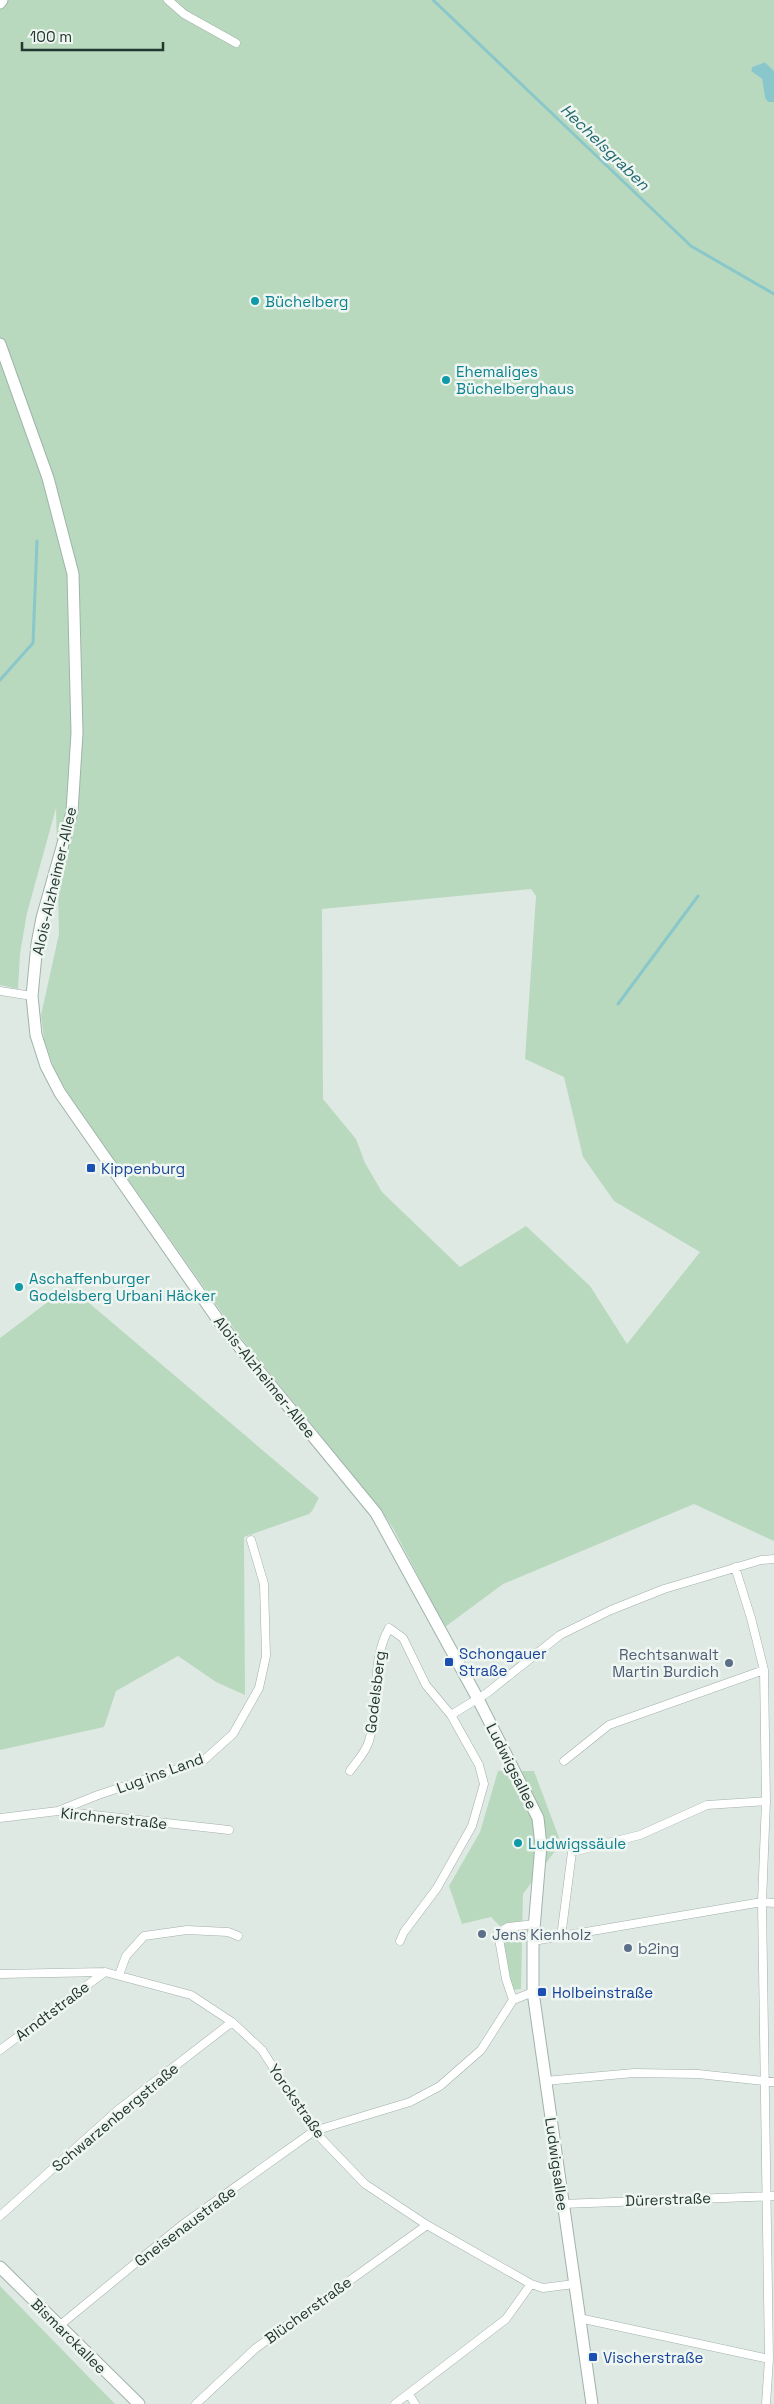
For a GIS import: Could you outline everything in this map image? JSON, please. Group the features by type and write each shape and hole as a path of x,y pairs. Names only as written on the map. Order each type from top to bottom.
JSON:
{"street":[{"path":"168,0 184,14 236,43"},
{"name":"Alois-Alzheimer-Allee","path":"0,344 48,478 73,574 77,704 72,812 42,918 32,996 36,1035 46,1066 60,1093 223,1327 376,1513 478,1699"},
{"path":"0,991 32,996"},
{"name":"Lug ins Land","path":"58,1811 98,1795 204,1760 233,1734 259,1688 266,1656 264,1584 251,1540"},
{"path":"450,1715 478,1699 560,1635 611,1610 664,1589 735,1568 774,1559"},
{"path":"735,1568 751,1618 764,1670 766,1801 762,1902 765,2081 771,2195 769,2359 766,2404"},
{"name":"Godelsberg","path":"350,1771 369,1743 374,1717 377,1661 382,1640 389,1628 403,1638 426,1685 450,1715 479,1765 484,1784 472,1826 437,1888 404,1932 400,1941"},
{"path":"564,1762 609,1725 764,1670"},
{"name":"Ludwigsallee","path":"478,1699 538,1818 541,1845 533,1941 533,1992 578,2318 592,2404"},
{"path":"562,1937 572,1852 640,1835 707,1805 766,1801"},
{"name":"Kirchnerstraße","path":"0,1818 58,1811 229,1830"},
{"path":"533,1941 762,1902 774,1904"},
{"path":"533,1992 513,2000 506,1979 498,1933 508,1927 535,1924"},
{"path":"119,1975 126,1956 144,1936 187,1930 228,1932 238,1936"},
{"name":"Yorckstraße","path":"0,1974 105,1972 191,1995 232,2022 262,2050 314,2130 365,2184 427,2225 531,2284 543,2288 574,2284"},
{"name":"Arndtstraße","path":"0,2050 105,1972"},
{"name":"Gneisenaustraße","path":"59,2326 182,2225 314,2130 410,2102 440,2086 480,2050 513,2000"},
{"name":"Schwarzenbergstraße","path":"0,2216 118,2110 232,2022"},
{"path":"545,2081 634,2073 698,2074 774,2082"},
{"name":"Dürerstraße","path":"562,2204 771,2195"},
{"name":"Blücherstraße","path":"196,2404 256,2348 427,2225"},
{"name":"Bismarckallee","path":"0,2268 139,2404"},
{"path":"395,2404 506,2319 531,2284"},
{"path":"578,2318 769,2359"},
{"path":"409,2394 415,2404"}],"green space":[{"path":"0,0 774,0 774,71 765,62 752,67 751,71 762,79 765,98 768,102 774,102 774,1541 694,1504 503,1584 445,1627 393,1528 381,1510 229,1323 68,1094 54,1068 44,1040 41,1015 59,934 56,808 27,913 20,954 18,989 0,985","holes":["531,889 536,896 525,1059 564,1077 583,1157 614,1201 700,1252 627,1344 590,1286 526,1226 460,1267 382,1192 365,1163 356,1139 323,1099 322,909"]},
{"path":"69,1286 319,1498 309,1514 244,1537 245,1695 216,1682 178,1656 116,1691 104,1727 0,1750 0,1338"},
{"path":"498,1771 534,1771 561,1843 523,1894 521,1989 512,1990 501,1927 491,1917 462,1924 449,1886 480,1832"},
{"path":"0,2286 115,2404 0,2404"}],"water":[{"path":"765,62 774,71 774,102 768,102 765,98 762,79 751,71 752,67"}],"waterway":[{"name":"Hechelsgraben","path":"433,0 691,246 774,294"},
{"path":"0,680 33,643 37,541"},
{"path":"618,1004 698,896"}],"place":[{"name":"Büchelberg","path":"255,301"},
{"name":"Ehemaliges Büchelberghaus","path":"446,380"},
{"name":"Kippenburg","path":"91,1168"},
{"name":"Aschaffenburger Godelsberg Urbani Häcker","path":"19,1287"},
{"name":"Schongauer Straße","path":"449,1662"},
{"name":"Rechtsanwalt Martin Burdich","path":"729,1663"},
{"name":"Ludwigssäule","path":"518,1843"},
{"name":"Jens Kienholz","path":"482,1934"},
{"name":"b2ing","path":"628,1948"},
{"name":"Holbeinstraße","path":"542,1992"},
{"name":"Vischerstraße","path":"593,2357"}]}
